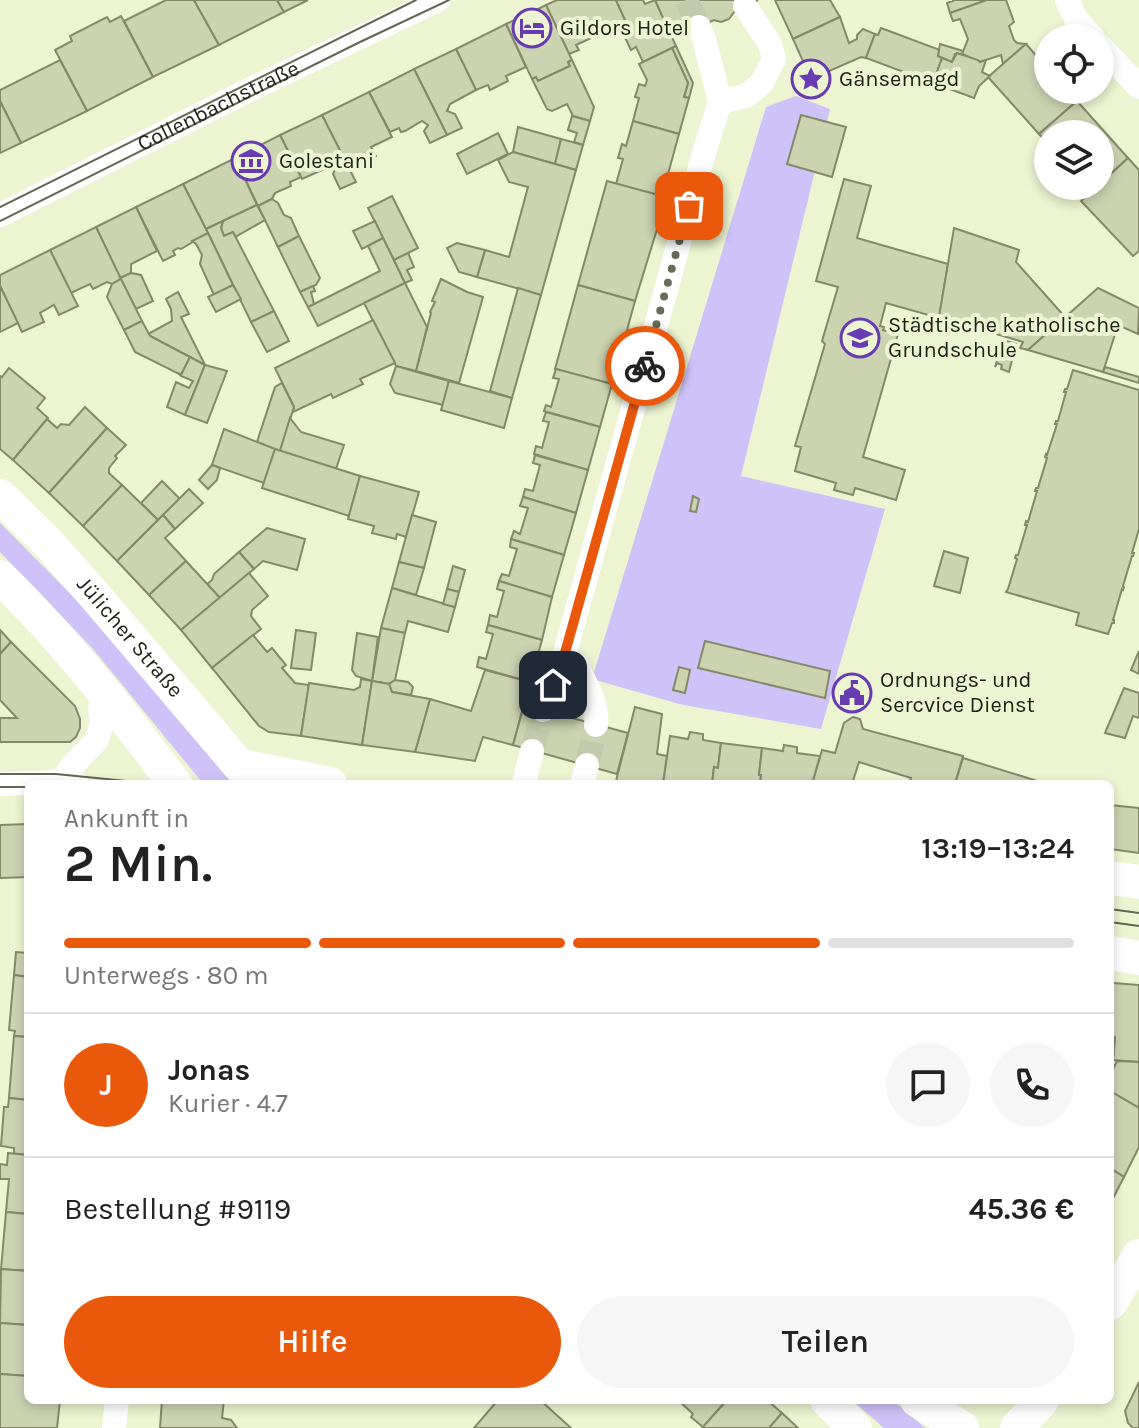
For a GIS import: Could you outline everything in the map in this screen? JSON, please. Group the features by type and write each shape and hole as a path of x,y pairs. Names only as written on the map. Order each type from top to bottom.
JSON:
{"main road":[{"name":"Jülicher Straße","path":"0,496 49,544 248,775"},
{"path":"0,577 71,652 172,780"},
{"path":"248,775 294,780"},
{"path":"1114,879 1139,882"},
{"path":"1114,954 1139,958"},
{"path":"1114,1297 1139,1256"},
{"path":"831,1404 855,1428"},
{"path":"923,1404 962,1428"},
{"path":"1017,1428 1038,1404"}],"street":[{"name":"Collenbachstraße","path":"0,215 247,91 438,0"},
{"path":"1067,0 1080,24"},
{"path":"720,102 746,96 762,83 774,59 770,44 745,6"},
{"path":"543,710 563,660 720,102 699,27"},
{"path":"1114,61 1139,87"},
{"path":"563,660 577,665 594,701 596,725"},
{"path":"70,780 72,766 97,740 102,723 100,709 103,693"},
{"path":"525,780 532,751"},
{"path":"0,784 24,784"},
{"path":"114,1428 117,1404"}],"shaded area":[{"path":"796,96 830,109 741,476 885,509 821,729 683,705 592,679 766,107"},
{"path":"0,523 108,632 232,780 200,780 93,649 0,552"},
{"path":"857,1404 898,1404 925,1428 884,1428"}],"building":[{"path":"166,0 194,0 219,45 153,77 124,21"},
{"path":"194,0 277,0 284,12 219,45"},
{"path":"277,0 308,0 284,12"},
{"path":"557,0 616,0 626,22 576,45 579,50 569,54 546,5"},
{"path":"616,0 643,0 645,4 655,0 676,46 643,62 636,47 631,50 619,25 626,22"},
{"path":"655,0 758,0 735,11 729,19 721,22 714,20 671,35"},
{"path":"775,0 830,0 840,17 793,39"},
{"path":"953,0 987,0 950,13 947,3"},
{"path":"987,0 1006,0 1014,22 1009,26 1014,40 1026,44 1003,64 1001,55 980,62 962,54 968,39 960,19 953,21 950,13"},
{"path":"546,5 572,60 568,62 570,66 538,81 536,77 532,79 506,24"},
{"path":"121,16 153,77 87,111 55,50 72,41 70,36 107,17 110,22"},
{"path":"840,17 849,43 857,39 863,29 875,34 866,58 861,57 811,79 793,39"},
{"path":"506,24 526,67 506,76 508,81 490,90 488,85 476,90 456,49"},
{"path":"881,28 940,50 938,56 942,58 933,83 866,58 875,34 878,35"},
{"path":"940,44 963,51 962,54 955,54 952,62 938,56"},
{"path":"1026,44 1034,53 1034,104 1074,104 1055,120 1034,120 1034,128 988,77"},
{"path":"676,46 693,83 689,98 684,97 688,83 672,48"},
{"path":"672,48 688,83 684,97 689,98 679,134 633,121 639,84 645,86 647,80 639,64"},
{"path":"456,49 476,90 450,104 447,111 455,114 462,128 447,135 414,69"},
{"path":"957,53 980,62 986,60 982,72 990,76 979,86 974,98 933,83 942,58 952,62"},
{"path":"60,60 87,111 21,143 0,101 0,90"},
{"path":"572,60 594,107 590,121 573,116 567,104 552,111 547,109 532,79 536,77 538,81 570,66 568,62"},
{"path":"414,69 447,135 430,143 424,131 428,125 422,121 405,131 401,132 399,128 390,132 369,92"},
{"path":"369,92 392,137 371,147 376,156 349,169 322,115"},
{"path":"0,101 21,143 0,153"},
{"path":"1074,104 1080,104 1094,120 1055,120"},
{"path":"322,115 356,182 340,189 333,174 336,167 331,166 302,179 280,135"},
{"path":"801,115 846,127 832,177 787,164"},
{"path":"572,116 590,121 583,145 574,142 577,133 568,130"},
{"path":"633,121 679,134 662,196 616,184 623,159 618,158 622,144 626,146"},
{"path":"518,127 561,139 555,164 513,152"},
{"path":"498,133 508,154 467,174 457,154"},
{"path":"280,135 301,177 258,206 235,158"},
{"path":"561,139 583,145 576,170 555,164"},
{"path":"1114,142 1128,158 1114,171"},
{"path":"513,152 576,170 541,295 477,277 485,250 509,257 528,187 509,182 498,160"},
{"path":"235,158 257,205 206,229 183,184"},
{"path":"1128,158 1139,170 1139,251 1133,256 1081,201 1114,200 1114,171"},
{"name":"Städtische katholische Grundschule","path":"844,179 871,186 857,238 948,264 939,318 886,303 880,326 884,327 883,330 898,334 863,457 905,470 896,500 855,488 853,495 834,490 836,483 795,471 801,447 795,446 838,287 816,281"},
{"path":"607,181 662,196 658,226 635,301 578,285"},
{"path":"183,184 208,233 173,251 175,255 163,261 136,207"},
{"path":"392,196 418,248 394,260 368,208"},
{"path":"272,199 284,215 291,218 299,236 278,247 258,206"},
{"path":"257,205 265,220 235,237 233,232 224,236 221,228 223,221"},
{"path":"136,207 157,251 131,264 131,273 120,278 96,227"},
{"path":"223,221 221,228 224,236 233,232 274,311 251,322 206,229"},
{"path":"375,221 383,238 362,249 353,231"},
{"path":"96,227 121,279 93,289 90,284 71,293 50,250"},
{"path":"954,228 1019,250 1016,262 1065,317 1028,350 1020,348 1023,342 939,317"},
{"path":"208,233 233,285 214,295 200,264 202,255 192,241"},
{"path":"299,236 320,278 316,285 300,292 278,247"},
{"path":"383,238 405,283 318,326 308,307 380,271 368,246"},
{"path":"457,243 485,250 477,277 459,272 447,248"},
{"path":"50,250 78,306 59,315 54,305 40,313 44,322 22,332 0,286 0,275"},
{"path":"408,253 414,267 407,270 412,280 405,283 394,260"},
{"path":"131,273 141,275 153,301 136,309 120,278"},
{"path":"121,279 142,321 124,330 107,297 112,284"},
{"path":"441,279 483,297 459,383 416,371 435,302 432,301"},
{"path":"405,283 427,327 416,371 396,366 364,303"},
{"path":"233,285 241,299 216,312 208,297"},
{"path":"578,285 635,301 612,384 555,369"},
{"path":"0,286 18,323 0,332"},
{"path":"313,286 314,304 308,307 300,292"},
{"path":"518,288 541,295 512,398 490,391"},
{"path":"1098,288 1139,308 1138,334 1118,325 1103,372 1028,350"},
{"path":"178,292 189,314 181,317 205,365 148,334 172,321 166,299"},
{"path":"274,311 289,341 267,352 251,322"},
{"path":"373,320 395,363 360,379 363,384 333,398 331,394 293,412 294,407 275,368"},
{"path":"142,321 150,336 190,357 181,375 135,352 124,330"},
{"path":"1003,340 1016,344 1009,372 997,363 995,367"},
{"path":"190,357 205,365 185,415 167,407 176,382 189,388 193,381 181,376 178,373 181,375"},
{"path":"205,365 227,371 207,423 185,415"},
{"path":"396,366 449,381 443,405 395,393 390,384"},
{"path":"1105,367 1139,377 1139,383 1103,372"},
{"path":"9,368 45,398 37,408 48,418 13,460 0,449 0,376"},
{"path":"556,369 612,384 600,427 544,411 546,405 551,407 559,379 553,378"},
{"path":"1073,370 1139,390 1139,529 1114,623 1108,634 1076,625 1079,613 1006,592"},
{"path":"449,381 512,398 504,428 441,410"},
{"path":"282,383 294,407 280,451 257,442 275,387"},
{"path":"85,407 107,428 49,493 13,460 47,419 57,428 61,424 69,425"},
{"path":"546,412 600,427 588,470 534,454 536,446 542,448 549,422 543,421"},
{"path":"290,418 301,432 344,445 336,469 280,451"},
{"path":"107,428 126,445 109,468 109,473 122,485 83,526 49,493"},
{"path":"224,429 275,449 264,483 212,465"},
{"path":"275,449 360,476 349,516 262,488"},
{"path":"535,455 588,470 576,513 523,497 525,489 533,491 540,465 533,463"},
{"path":"212,465 220,468 217,480 208,489 199,480"},
{"path":"360,476 419,492 406,537 397,534 396,539 372,533 374,526 348,519"},
{"path":"162,481 180,499 158,520 141,503"},
{"path":"122,485 158,520 117,561 83,526"},
{"path":"189,489 203,503 175,529 163,515"},
{"path":"693,496 699,499 696,512 690,511"},
{"path":"523,497 576,513 564,555 511,539 514,531 520,534 528,508 520,506"},
{"path":"163,515 175,529 165,538 186,561 149,595 117,561"},
{"path":"412,515 436,522 424,568 399,562"},
{"path":"267,528 305,539 297,570 263,561 254,569 239,552"},
{"path":"511,539 564,555 552,597 499,581 502,574 509,576 517,549 510,547"},
{"path":"944,551 968,558 960,593 934,586"},
{"path":"239,552 254,569 220,598 207,584"},
{"path":"186,561 220,598 181,630 149,595"},
{"path":"399,562 424,568 416,595 392,588"},
{"path":"453,566 465,570 459,592 447,589"},
{"path":"249,573 268,596 252,610 251,616 261,629 212,668 181,630"},
{"path":"499,581 552,597 542,640 488,625 490,615 497,617 504,591 497,589"},
{"path":"392,588 455,607 448,632 408,621 405,633 381,628"},
{"path":"447,589 459,592 455,607 443,604"},
{"path":"488,625 542,640 530,682 477,667 479,657 486,659 493,634 486,632"},
{"path":"381,628 405,633 395,680 389,684 372,681"},
{"path":"0,630 11,642 0,654"},
{"path":"296,630 316,633 311,670 291,668"},
{"path":"357,633 378,637 372,681 356,676 352,670"},
{"path":"253,635 267,652 272,648 286,665 282,668 295,683 309,685 301,736 269,732 259,726 212,668"},
{"path":"705,641 830,671 825,698 698,668"},
{"path":"11,642 75,706 80,728 70,742 0,742 0,718 17,718 0,700 0,654"},
{"path":"1139,651 1139,674 1131,670"},
{"path":"679,667 690,670 685,693 673,690"},
{"path":"485,670 530,682 513,745 483,737 475,761 415,752 430,699 471,711"},
{"path":"361,679 372,681 362,745 301,736 309,683 354,690 360,687"},
{"path":"395,680 408,682 413,687 411,695 392,692 389,684"},
{"path":"372,681 389,684 392,692 430,699 415,752 362,745"},
{"path":"1124,688 1139,693 1139,718 1133,716 1125,738 1105,733"},
{"path":"524,705 628,733 617,774 513,745"},
{"path":"635,707 662,714 657,754 667,756 664,780 616,780"},
{"path":"853,717 860,719 863,729 963,756 956,780 910,780 859,762 853,780 813,780 822,750 835,753 844,723"},
{"path":"690,732 703,734 703,740 721,743 718,768 714,767 712,780 664,780 670,736 688,739"},
{"path":"721,743 762,748 760,780 712,780 714,767 718,768"},
{"path":"784,745 797,747 797,753 820,756 813,780 760,780 762,748 783,751"},
{"path":"963,758 1034,780 956,780"},
{"path":"1114,805 1139,808 1139,853 1114,850"},
{"path":"24,824 24,877 0,878 0,825"},
{"path":"16,952 24,953 24,976 14,975"},
{"path":"14,975 24,976 24,1037 14,1036 15,1031 9,1030"},
{"path":"1114,983 1139,985 1139,1062 1114,1060"},
{"path":"14,1036 24,1037 24,1100 9,1098"},
{"path":"1117,1061 1139,1062 1139,1108 1114,1093 1114,1067"},
{"path":"1114,1093 1139,1108 1139,1147 1124,1177 1114,1171"},
{"path":"9,1098 24,1100 24,1155 14,1154 14,1148 1,1146 4,1107 8,1107"},
{"path":"8,1153 24,1155 24,1214 6,1212 9,1179 0,1179 0,1164 7,1165"},
{"path":"1114,1171 1124,1177 1114,1196"},
{"path":"6,1212 24,1214 24,1271 1,1269"},
{"path":"1,1269 24,1271 24,1325 0,1323"},
{"path":"0,1323 24,1325 24,1376 0,1374"},
{"path":"0,1374 24,1376 24,1404 60,1404 57,1428 0,1428"},
{"path":"1139,1382 1139,1428 1133,1428 1125,1411"},
{"path":"162,1404 224,1404 222,1418 231,1420 237,1428 160,1428"},
{"path":"495,1404 544,1404 571,1428 474,1428"},
{"path":"682,1404 723,1404 703,1427 691,1417 693,1414"},
{"path":"723,1404 772,1404 782,1413 769,1428 702,1428"},
{"path":"782,1413 798,1428 769,1428"}],"tunnel":[{"path":"686,0 699,27"},
{"path":"532,751 543,710"},
{"path":"587,765 596,725"}],"tram line":[{"path":"0,207 416,0"},
{"path":"0,221 449,0"},
{"path":"0,774 56,774 117,780"},
{"path":"0,787 24,787"},
{"path":"1114,910 1139,913"},
{"path":"1114,923 1139,926"}],"way so far":[{"path":"645,366 689,206"}],"place":[{"name":"Gildors Hotel","path":"532,28"},
{"name":"Gänsemagd","path":"811,79"},
{"name":"Golestani","path":"251,161"},
{"name":"Städtische katholische Grundschule","path":"860,338"},
{"name":"Ordnungs- und Sercvice Dienst","path":"852,693"}],"route":[{"path":"553,685 563,660 645,366"}]}
